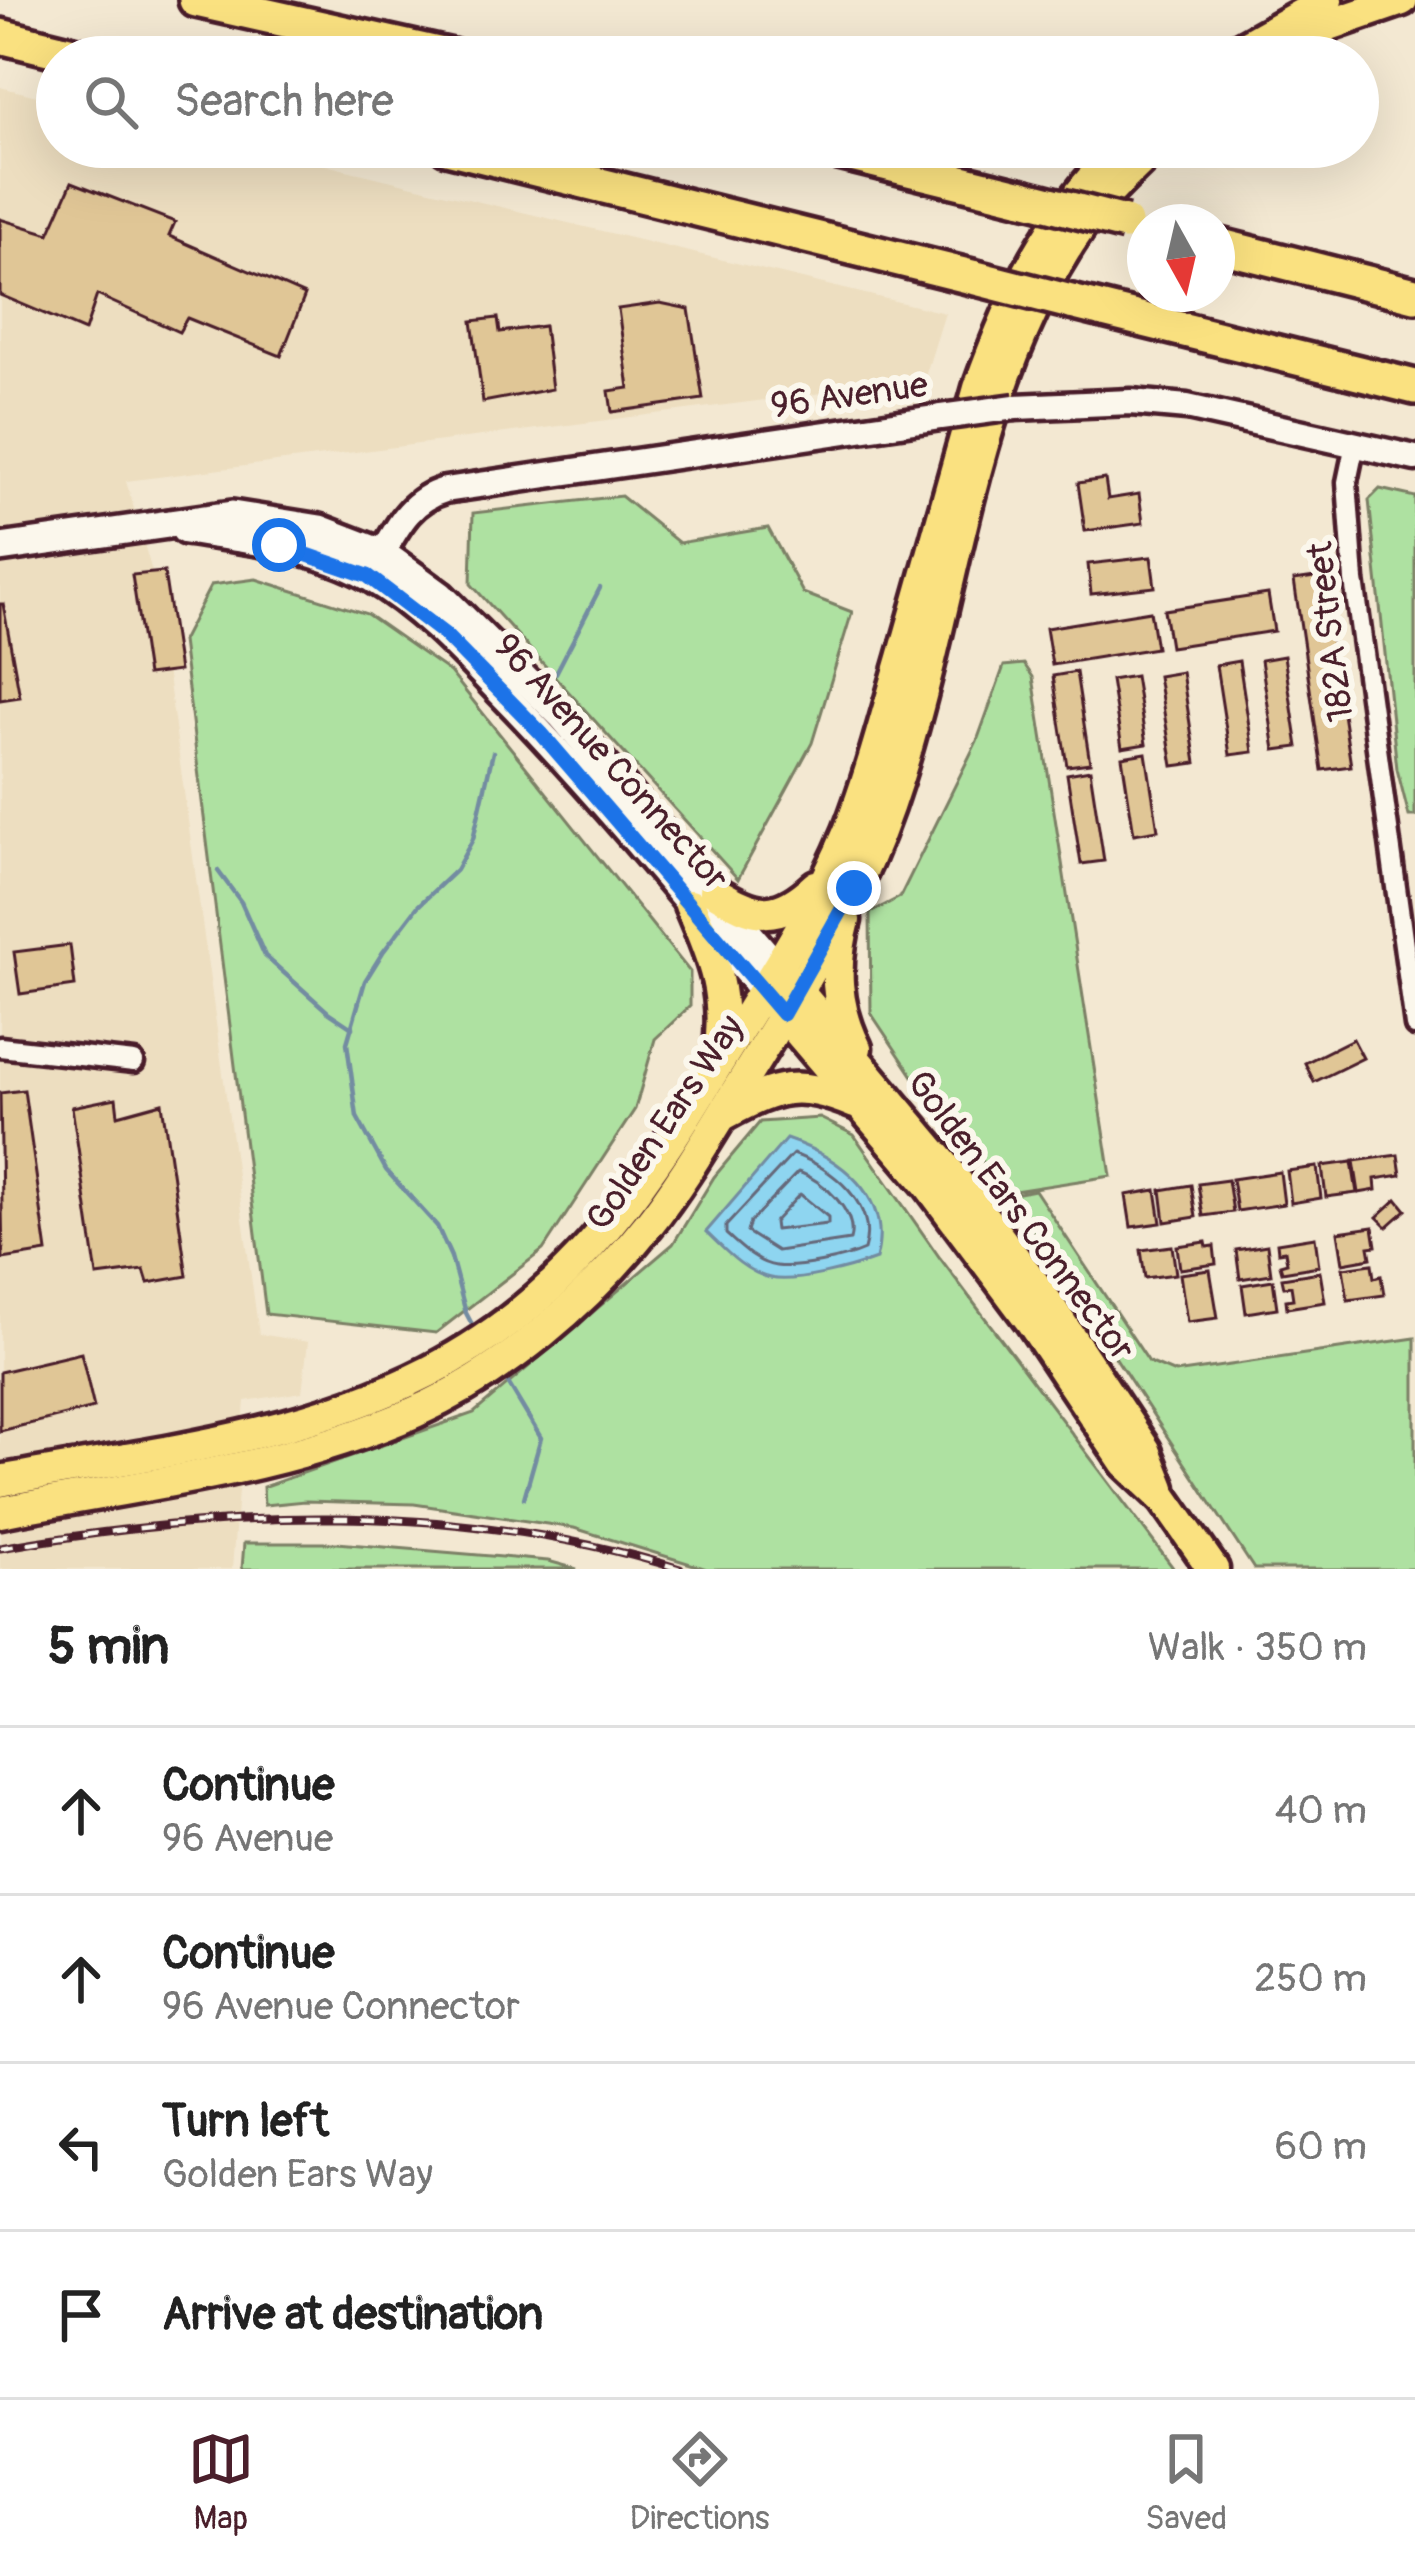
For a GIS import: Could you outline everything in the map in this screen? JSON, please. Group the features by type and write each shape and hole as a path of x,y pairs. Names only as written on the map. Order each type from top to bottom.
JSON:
{"highway":[{"path":"196,0 358,36"},
{"path":"0,36 36,45"},
{"path":"532,168 1415,387"},
{"path":"905,168 1127,223"},
{"path":"1235,250 1415,295"}],"main road":[{"path":"1263,36 1327,0"},
{"path":"1310,36 1402,0"},
{"name":"Golden Ears Way","path":"842,881 979,388 1001,326 1060,214 1102,168"},
{"name":"Golden Ears Way","path":"0,1481 265,1430 374,1397 425,1374 578,1281 652,1221 720,1117 781,991 842,881 885,816 1002,386 1024,330 1082,225 1135,168"},
{"path":"0,548 157,526 375,565"},
{"name":"96 Avenue Connector","path":"375,565 702,898 781,991"},
{"path":"718,1063 723,997 702,898 748,912 774,912 842,881 837,981 842,1019 869,1096 785,1088 758,1096 720,1117"},
{"name":"Golden Ears Way","path":"0,1512 290,1455 362,1434 418,1411 512,1355 578,1281 718,1063 781,991"},
{"name":"Golden Ears Connector","path":"781,991 869,1096 1125,1462 1164,1499 1213,1569"}],"street":[{"name":"96 Avenue","path":"375,565 410,508 445,490 1016,407 1130,402 1187,407 1415,458"},
{"name":"182A Street","path":"1355,444 1347,482 1354,580 1415,1026"},
{"path":"0,1047 134,1062"}],"shaded area":[{"path":"0,87 36,96 36,168 338,168 945,313 924,380 126,481 155,582 259,1334 308,1342 302,1392 245,1401 232,1569 0,1569"}],"green space":[{"path":"1380,489 1415,497 1415,816 1409,816 1397,769 1369,500"},
{"path":"621,496 679,543 768,528 803,593 852,612 812,743 738,879 471,584 473,513"},
{"path":"256,579 367,614 450,672 690,972 690,1006 655,1039 635,1109 543,1250 436,1333 266,1314 182,641 211,585"},
{"path":"1024,664 1033,677 1111,1176 1008,1192 919,1085 871,1013 870,913 900,897 977,741 1004,666"},
{"path":"820,1118 854,1135 940,1258 1174,1569 707,1569 574,1528 414,1504 305,1501 264,1505 263,1487 474,1413 673,1244 714,1177 760,1122"},
{"path":"1035,1190 1149,1362 1175,1373 1415,1338 1415,1569 1254,1569 1009,1195"},
{"path":"244,1543 337,1543 548,1561 577,1569 242,1569"}],"water":[{"path":"786,1139 825,1156 858,1182 877,1216 876,1259 808,1277 770,1278 743,1265 706,1232"}],"building":[{"path":"72,182 175,222 169,236 305,295 281,356 187,318 179,332 97,295 85,331 0,295 0,219 49,234"},
{"path":"660,303 689,309 703,399 612,412 609,391 629,388 618,309"},
{"path":"498,318 500,332 544,326 552,389 483,402 472,321"},
{"path":"1105,479 1108,499 1139,494 1143,523 1085,531 1078,483"},
{"path":"1151,557 1155,587 1091,594 1088,564"},
{"path":"164,572 179,671 147,675 132,575"},
{"path":"1322,576 1351,766 1322,770 1294,580"},
{"path":"1268,594 1274,631 1170,647 1164,610"},
{"path":"0,604 20,697 0,700"},
{"path":"1150,611 1156,648 1052,665 1046,628"},
{"path":"1284,656 1298,747 1275,750 1261,660"},
{"path":"1239,661 1253,752 1230,755 1216,665"},
{"path":"1076,672 1090,763 1067,766 1053,676"},
{"path":"1182,672 1196,763 1173,766 1158,676"},
{"path":"1135,676 1146,744 1122,748 1111,680"},
{"path":"1146,753 1158,830 1134,834 1122,757"},
{"path":"1090,770 1104,861 1081,864 1067,774"},
{"path":"70,945 75,986 20,994 14,952"},
{"path":"1353,1039 1363,1058 1314,1082 1305,1063"},
{"path":"24,1090 47,1252 3,1259 0,1093"},
{"path":"116,1098 118,1115 162,1103 187,1276 148,1283 144,1270 97,1276 72,1107"},
{"path":"1398,1155 1401,1175 1375,1179 1376,1190 1359,1193 1354,1161"},
{"path":"1352,1162 1357,1193 1326,1197 1322,1166"},
{"path":"1317,1167 1321,1198 1291,1203 1287,1171"},
{"path":"1280,1172 1284,1204 1237,1211 1232,1179"},
{"path":"1228,1180 1233,1212 1203,1216 1198,1184"},
{"path":"1191,1185 1196,1217 1165,1222 1161,1190"},
{"path":"1156,1190 1161,1223 1131,1227 1126,1195"},
{"path":"1397,1199 1406,1210 1387,1227 1377,1217"},
{"path":"1373,1227 1376,1246 1369,1247 1371,1258 1343,1263 1338,1232"},
{"path":"1315,1237 1319,1266 1282,1272 1280,1265 1287,1263 1285,1251 1278,1252 1277,1243"},
{"path":"1206,1242 1207,1247 1214,1246 1216,1264 1180,1269 1177,1246"},
{"path":"1267,1245 1271,1274 1240,1279 1236,1250"},
{"path":"1172,1246 1176,1274 1145,1278 1141,1250"},
{"path":"1372,1264 1374,1278 1381,1276 1384,1295 1348,1300 1343,1268"},
{"path":"1210,1270 1218,1318 1187,1322 1180,1274"},
{"path":"1320,1272 1325,1302 1287,1308 1286,1300 1293,1299 1291,1286 1284,1287 1282,1278"},
{"path":"1273,1280 1277,1308 1246,1313 1242,1285"},
{"path":"81,1353 94,1408 0,1431 0,1372"}],"waterway":[{"path":"556,673 600,588"},
{"path":"474,1328 437,1226 386,1170 357,1117 347,1043 365,981 418,906 456,870 473,839 493,752"},
{"path":"218,871 241,902 265,956 352,1028"},
{"path":"502,1373 541,1438 524,1498"}],"railway":[{"path":"0,1548 170,1525 342,1518 512,1531 680,1569"}],"route":[{"path":"279,545 368,576 444,634 541,733 783,1014 854,888"}]}
